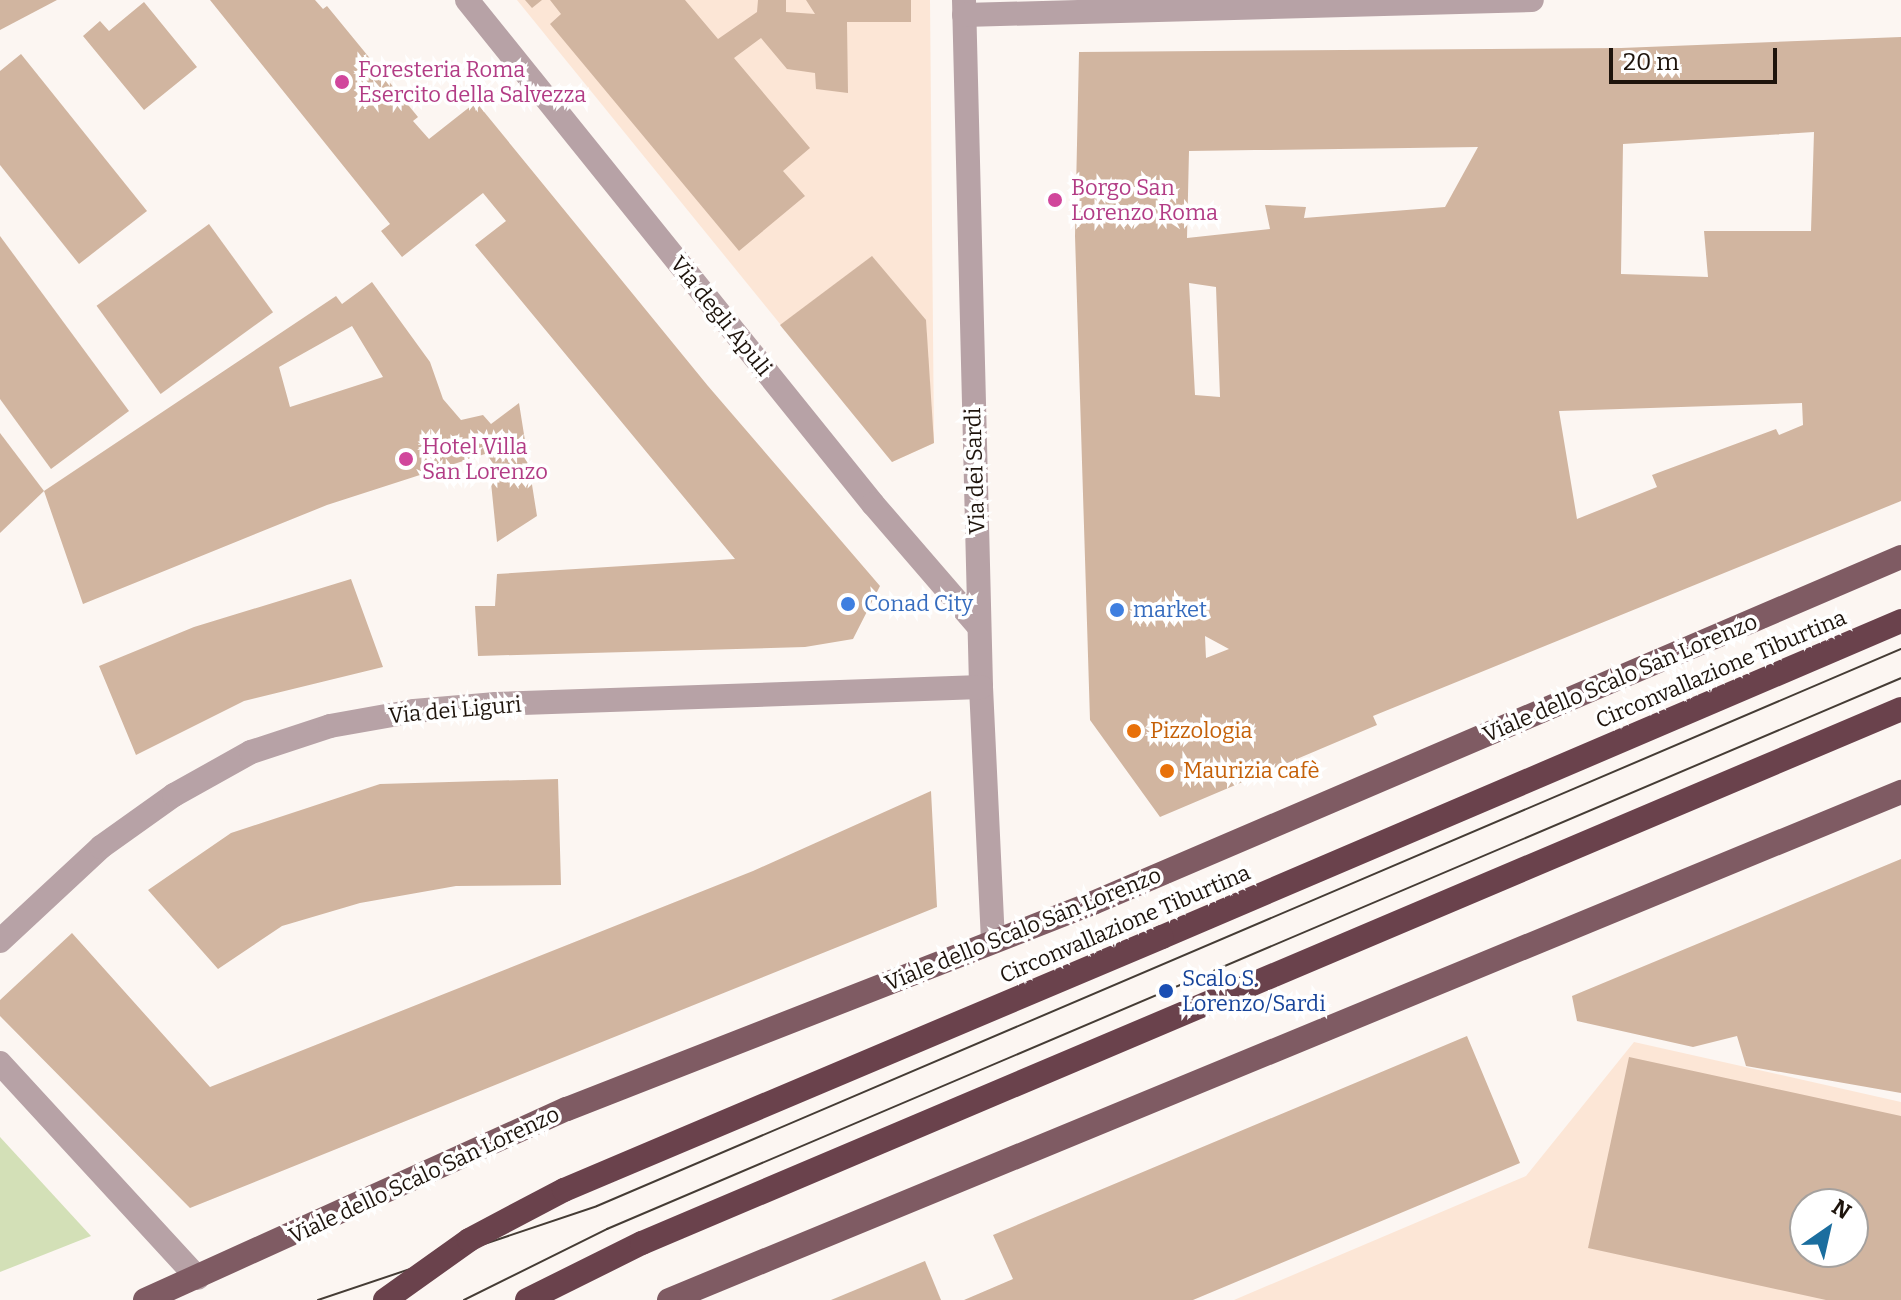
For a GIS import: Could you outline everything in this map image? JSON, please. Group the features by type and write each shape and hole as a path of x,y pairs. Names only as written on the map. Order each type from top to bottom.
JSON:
{"highway":[{"name":"Circonvallazione Tiburtina","path":"385,1300 505,1218 610,1169 1901,621"},
{"path":"527,1300 642,1243 1901,709"}],"main road":[{"name":"Viale dello Scalo San Lorenzo","path":"145,1300 567,1109 993,942 1901,557"},
{"path":"669,1300 1901,792"}],"street":[{"name":"Via degli Apuli","path":"467,0 873,504 979,627"},
{"path":"964,8 1532,0"},
{"name":"Via dei Sardi","path":"964,8 979,627 993,942"},
{"name":"Via dei Liguri","path":"0,941 101,847 174,795 251,752 330,726 414,711 496,704 981,687"},
{"path":"0,1063 198,1278"}],"shaded area":[{"path":"517,0 930,0 934,443 892,462"},
{"path":"1634,1042 1901,1102 1901,1300 1234,1300 1526,1176"}],"green space":[{"path":"0,1137 91,1236 0,1272"}],"building":[{"path":"0,0 57,0 0,30"},
{"path":"210,0 315,0 323,9 327,6 418,117 413,121 429,139 476,102 708,386 880,586 853,639 805,647 478,656 475,606 495,606 497,574 735,559 475,245 506,221 483,193 402,257 381,231 390,224"},
{"path":"525,0 542,0 532,8"},
{"path":"550,0 685,0 718,39 757,12 758,0 786,0 786,12 815,14 806,0 911,0 911,22 847,22 848,93 816,89 815,73 787,69 761,38 734,58 810,148 783,171 805,196 739,251 550,24 561,14"},
{"path":"144,2 197,67 144,110 83,36 100,21 109,31"},
{"path":"1901,37 1901,501 1373,716 1377,725 1160,817 1090,720 1075,236 1079,52 1621,48","holes":["1814,132 1811,231 1704,231 1708,277 1621,274 1623,144","1478,147 1445,207 1304,218 1306,207 1265,205 1270,229 1187,238 1189,151","1189,283 1216,287 1220,397 1195,395","1802,403 1803,425 1779,435 1776,429 1652,475 1657,487 1577,519 1559,411","1205,636 1229,649 1206,658"]},
{"path":"21,54 147,211 79,264 0,165 0,71"},
{"path":"209,224 273,312 161,394 97,306"},
{"path":"0,236 129,411 51,469 0,399"},
{"path":"872,256 926,320 934,443 892,462 780,325"},
{"path":"372,282 430,362 443,399 461,420 483,415 491,424 519,403 537,516 497,542 488,453 327,505 83,604 44,491 336,296 342,304","holes":["352,326 383,377 290,407 279,367"]},
{"path":"0,433 44,491 0,533"},
{"path":"351,579 383,667 244,701 136,755 99,666 194,627"},
{"path":"558,779 561,885 456,886 360,903 282,926 218,969 148,890 231,833 380,784"},
{"path":"931,791 937,907 190,1208 0,1016 0,1000 72,933 210,1087 753,871"},
{"path":"1901,859 1901,1093 1746,1066 1737,1036 1693,1047 1577,1021 1572,996"},
{"path":"1467,1036 1520,1163 1193,1300 964,1300 1013,1279 993,1235"},
{"path":"1629,1057 1901,1116 1901,1300 1826,1300 1588,1248"},
{"path":"925,1261 941,1300 831,1300"}],"tram line":[{"path":"318,1300 597,1206 1901,649"},
{"path":"464,1300 607,1229 1901,678"}],"place":[{"name":"Foresteria Roma Esercito della Salvezza","path":"342,82"},
{"name":"Borgo San Lorenzo Roma","path":"1055,200"},
{"name":"Hotel Villa San Lorenzo","path":"406,459"},
{"name":"Conad City","path":"848,604"},
{"name":"market","path":"1117,610"},
{"name":"Pizzologia","path":"1134,731"},
{"name":"Maurizia cafè","path":"1167,771"},
{"name":"Scalo S. Lorenzo/Sardi","path":"1166,991"}]}
